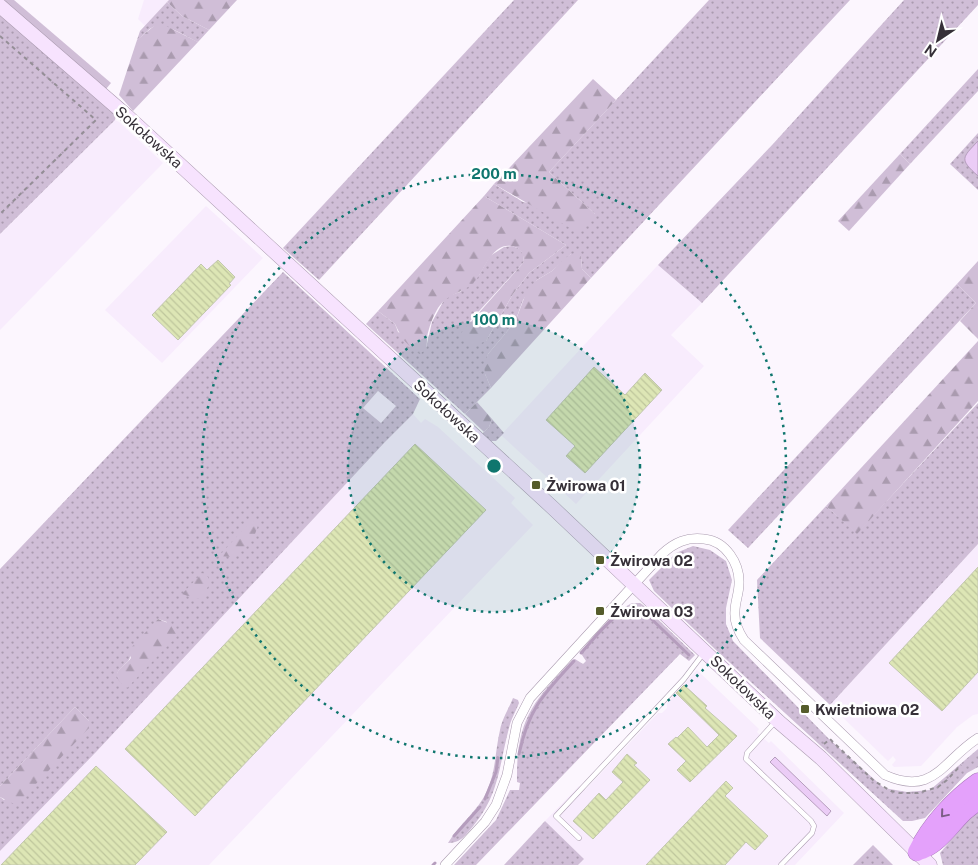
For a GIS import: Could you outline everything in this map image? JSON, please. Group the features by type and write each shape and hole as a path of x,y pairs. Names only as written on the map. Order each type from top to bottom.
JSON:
{"highway":[{"path":"917,852 923,839 952,805 978,782"},
{"path":"917,852 931,846 963,813 978,801"}],"street":[{"name":"Sokołowska","path":"0,6 127,116 634,584 777,720 821,758 930,865"},
{"path":"446,865 485,822 496,805 507,775 517,724 530,698 662,554 677,542 694,538 710,540 724,548 734,560 738,572 740,584 735,612 738,631 744,640 885,775 896,780 921,782 940,771 958,752 978,738"}],"lane":[{"path":"579,838 556,816 684,679 706,652"},
{"path":"777,720 747,754 746,759 814,826 812,833 781,865"}],"path":[{"path":"0,36 96,120 0,214"}],"shaded area":[{"path":"144,0 169,0 145,26 138,19"},
{"path":"115,120 163,163 0,330 0,234"},
{"path":"978,141 978,176 965,162 965,158"},
{"path":"206,206 263,258 162,363 105,310"},
{"path":"658,265 702,303 671,335 704,366 576,504 501,435"},
{"path":"378,391 396,406 380,424 363,408"},
{"path":"413,414 421,423 425,419 438,427 515,498 511,503 533,525 209,865 0,865 0,851 96,752"},
{"path":"978,544 978,714 973,715 957,727 921,766 894,767 892,765 896,760 893,756 888,761 830,705"},
{"path":"697,670 759,729 757,732 762,737 769,743 771,741 844,813 795,865 578,865 584,859 545,821 579,786 585,790 658,713 662,713 667,708 667,703"},
{"path":"775,757 831,811 827,816 770,762"}],"green space":[{"path":"3,0 14,0 111,83 106,89"},
{"path":"169,0 237,0 209,30 182,16 167,2"},
{"path":"514,0 578,0 319,280 283,248"},
{"path":"709,0 850,0 591,278 582,269 581,256 571,254 552,271 537,280 523,300 515,322 488,354 485,374 491,388 465,414 366,324 378,311 395,324 398,332 426,348 432,322 444,300 448,296 460,292 479,275 490,256 504,247 512,246 520,249 524,262 470,321 486,341 513,294 529,273 566,245 484,196 494,184 523,202 595,214 549,172"},
{"path":"904,0 978,0 978,5 702,303 658,265 773,144"},
{"path":"167,2 182,16 209,30 198,42 182,33 163,26 151,28 137,40 140,31"},
{"path":"0,14 116,116 115,120 0,234"},
{"path":"159,24 198,42 133,111 119,95 137,40"},
{"path":"978,69 978,91 910,164 900,154"},
{"path":"593,79 616,100 549,172 595,214 577,232 494,184"},
{"path":"978,133 978,190 950,164"},
{"path":"900,154 910,164 849,231 838,221"},
{"path":"484,196 566,245 529,273 513,294 486,341 470,344 464,340 461,333 524,262 523,255 518,248 507,246 495,251 475,281 451,296 438,308 429,329 426,348 420,354 414,351 402,338 395,324 378,311"},
{"path":"578,253 581,256 582,269 591,278 491,388 485,374 484,365 488,354 515,322 528,288 552,271 571,254"},
{"path":"978,261 978,339 960,321 976,303 957,284"},
{"path":"283,272 420,399 413,414 96,752 0,851 0,797 4,800 89,721 75,707 0,786 0,569","holes":["378,391 396,406 381,423 363,408","158,619 167,622 123,684 117,674 118,671 129,660 130,655"]},
{"path":"957,284 976,303 748,548 728,530"},
{"path":"978,341 978,401 857,534 826,506"},
{"path":"477,402 492,419 489,427 484,432 465,414"},
{"path":"978,403 978,544 830,705 760,638 757,580 826,506 857,533"},
{"path":"492,419 504,433 496,441 491,441 482,434 489,427"},
{"path":"252,520 258,524 255,535 249,543 232,557 219,556"},
{"path":"693,546 710,550 726,561 732,580 726,608 726,624 733,641 828,738 884,788 907,792 930,790 978,749 978,767 967,773 925,818 903,821 654,591 649,580 676,553"},
{"path":"202,573 208,577 209,585 202,597 197,599 182,594"},
{"path":"632,603 643,605 695,655 689,661 680,654 476,865 454,865 496,820 510,790 519,790 517,761 523,727 537,701 546,688 572,660 575,659 583,664 586,661 580,652 616,612"},
{"path":"158,619 173,625 179,634 127,688 118,678 118,671 131,658 128,651"},
{"path":"513,698 518,700 519,703 510,725 493,793 480,817 463,838 448,843 479,805 487,791 494,768 501,726"},
{"path":"75,707 89,721 89,728 16,805 0,797 0,786"},
{"path":"978,811 978,865 943,865 940,853 973,814"},
{"path":"545,821 584,859 578,865 504,865"},
{"path":"873,845 893,865 853,865"}],"building":[{"path":"218,260 235,277 229,284 231,285 178,340 152,315 201,264 207,270"},
{"path":"594,367 625,395 645,373 662,390 585,473 566,456 575,446 546,420"},
{"path":"415,444 486,510 195,816 125,749"},
{"path":"978,567 978,672 942,711 889,663"},
{"path":"684,685 707,706 705,708 737,736 690,782 677,770 686,761 668,744 688,727 707,747 719,735 676,693"},
{"path":"627,754 637,763 634,765 650,780 593,839 573,821 599,793 606,800 623,782 612,772"},
{"path":"96,766 167,832 135,865 1,865"},
{"path":"726,781 733,788 725,796 768,836 755,850 746,842 725,865 646,865"}],"waterway":[{"path":"581,653 616,616 632,608 640,608 689,655"},
{"path":"519,754 527,725 533,713 546,693 574,661"},
{"path":"485,799 496,772 498,758"},
{"path":"454,836 480,807"}],"place":[{"name":"Żwirowa 01","path":"536,485"},
{"name":"Żwirowa 02","path":"600,560"},
{"name":"Żwirowa 03","path":"600,611"},
{"name":"Kwietniowa 02","path":"805,709"}]}
